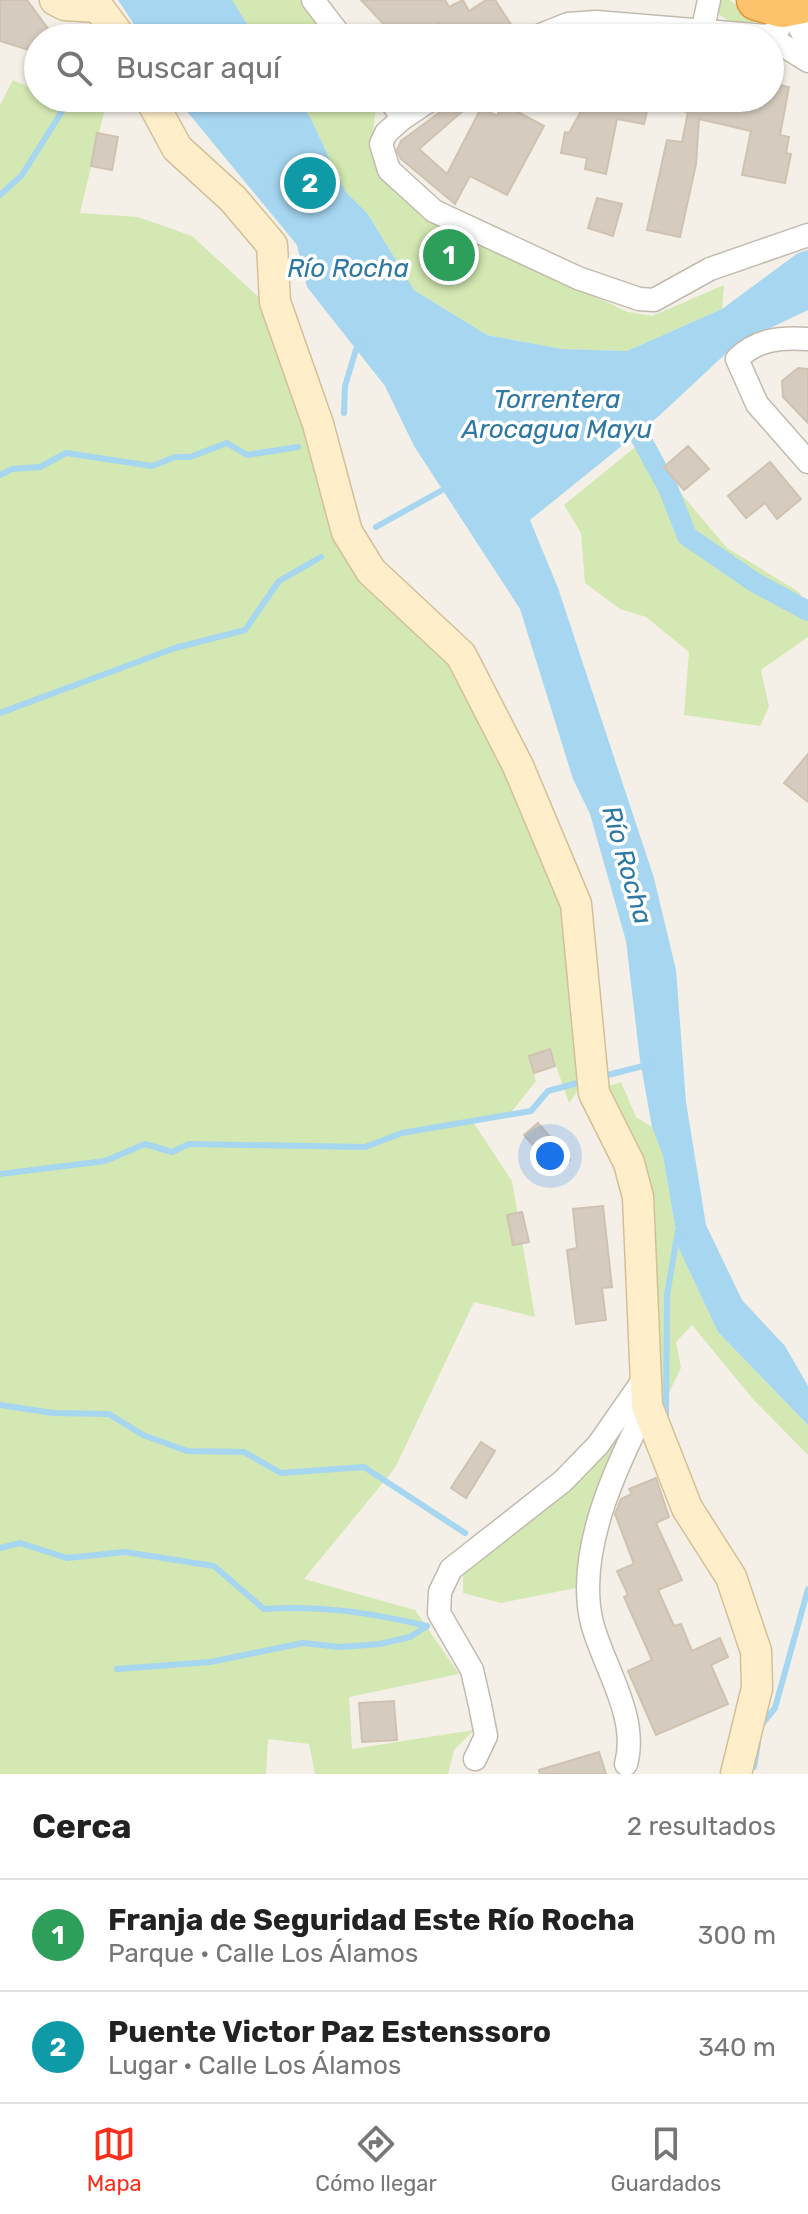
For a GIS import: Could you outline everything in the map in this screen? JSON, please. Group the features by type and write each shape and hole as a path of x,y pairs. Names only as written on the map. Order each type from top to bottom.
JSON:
{"street":[{"path":"55,0 65,5 96,4 111,24"},
{"path":"313,0 331,24"},
{"path":"704,24 709,0"},
{"path":"728,24 789,14 808,61"},
{"path":"568,24 632,24"},
{"path":"158,112 177,148 233,199 272,245 275,302 318,424 347,532 371,571 461,655 518,766 576,904 594,1093 629,1163 638,1197 646,1392 687,1508 731,1577 756,1651 757,1688 736,1774"},
{"path":"398,112 403,118"},
{"path":"412,112 386,133 381,144 383,157 389,170 434,211 578,278 639,299 654,300 710,269 808,235"},
{"path":"808,339 768,340 749,347 737,359 757,404 808,462"},
{"path":"475,1759 486,1736 480,1705 472,1670 439,1613 440,1592 451,1569 563,1481 646,1392"},
{"path":"626,1764 631,1746 621,1705 592,1621 589,1581 601,1511 646,1392"}],"green space":[{"path":"232,0 305,0 324,24 247,24"},
{"path":"715,0 729,0 766,22 731,23 716,12"},
{"path":"13,80 24,85 24,112 104,112 80,213 138,217 192,236 262,300 329,495 451,657 573,915 586,1079 569,1103 550,1049 530,1056 536,1081 509,1115 473,1122 512,1181 535,1317 474,1302 395,1468 304,1579 415,1610 459,1674 349,1697 352,1749 474,1730 454,1750 448,1774 315,1774 309,1744 268,1739 266,1774 0,1774 0,105"},
{"path":"306,112 375,112 371,151 380,175 439,224 628,312 652,316 724,285 722,309 627,351 562,349 487,335 414,290 368,214 345,191"},
{"path":"639,444 727,548 799,592 808,610 808,637 761,670 769,707 760,726 684,715 689,652 646,617 620,609 585,583 581,533 564,505"},
{"path":"621,1082 636,1117 652,1127 663,1156 679,1249 718,1332 808,1425 808,1455 752,1398 692,1325 676,1342 681,1368 660,1411 608,1086"},
{"path":"626,1424 588,1513 576,1588 501,1603 463,1593 463,1574 477,1555 604,1453"}],"water":[{"path":"118,0 232,0 247,24 134,24"},
{"name":"Río Rocha","path":"188,112 306,112 345,191 368,214 414,290 487,335 562,349 627,351 722,309 798,253 808,250 808,310 735,345 660,415 530,520 558,588 654,878 676,970 686,1102 706,1225 742,1300 785,1346 808,1386 808,1425 718,1332 679,1249 663,1156 652,1127 640,1060 626,941 590,814 573,779 520,609 414,446 385,386 307,287 297,245"}],"building":[{"path":"0,0 27,0 45,24 24,24 24,49 0,41"},
{"path":"361,0 445,0 449,7 463,0 469,11 486,0 495,0 511,24 439,23 384,24"},
{"path":"784,86 789,87 780,135 789,137 786,153 791,154 785,183 742,175 751,131 699,119 696,164 680,237 647,230 667,140 682,142 688,112 784,112"},
{"path":"440,112 462,112 419,149 447,174 479,112 497,116 499,112 518,112 544,126 507,195 470,176 455,204 401,159 397,150 401,141"},
{"path":"580,112 647,112 644,124 617,119 606,174 585,169 587,158 561,153 565,132 569,133"},
{"path":"97,133 118,137 112,170 91,166"},
{"path":"597,198 622,204 613,236 588,228"},
{"path":"798,368 808,369 808,423 783,397 782,381"},
{"path":"688,446 709,469 684,490 664,467"},
{"path":"770,462 801,499 777,519 765,503 746,518 728,496"},
{"path":"808,754 808,802 784,783"},
{"path":"550,1049 555,1066 534,1073 529,1056"},
{"path":"538,1123 570,1160 557,1172 524,1135"},
{"path":"603,1206 612,1287 602,1288 606,1320 576,1324 567,1250 577,1248 573,1209"},
{"path":"522,1212 529,1242 513,1245 507,1215"},
{"path":"481,1442 495,1451 466,1498 451,1488"},
{"path":"656,1478 669,1517 656,1523 682,1580 658,1590 674,1626 681,1624 692,1651 720,1638 728,1657 711,1665 728,1704 656,1735 628,1671 652,1660 624,1597 628,1595 617,1571 634,1564 615,1514 621,1499 632,1494 629,1489"},
{"path":"394,1701 397,1740 362,1742 359,1703"},
{"path":"599,1752 606,1774 540,1774 539,1770"}],"waterway":[{"path":"0,195 22,175 62,112"},
{"path":"344,413 345,386 358,343"},
{"name":"Torrentera Arocagua Mayu","path":"626,411 668,488 687,536 754,582 808,611"},
{"path":"0,475 12,469 40,467 66,453 152,466 175,457 190,457 227,443 247,455 298,447"},
{"path":"376,527 446,488"},
{"path":"0,713 175,648 245,630 279,581 321,557"},
{"path":"600,1077 647,1065"},
{"path":"0,1174 105,1161 145,1144 172,1152 189,1144 365,1147 402,1133 531,1111 548,1091 585,1081"},
{"path":"666,1419 667,1295 678,1231"},
{"path":"0,1405 53,1413 109,1414 143,1435 187,1451 244,1452 281,1473 364,1467 465,1533"},
{"path":"0,1548 20,1543 67,1558 125,1552 214,1566 264,1609 347,1611 427,1626"},
{"path":"762,1724 775,1708 808,1589"},
{"path":"117,1669 210,1662 303,1643 340,1647 380,1644 410,1637 427,1626"},
{"path":"754,1767 758,1743"}],"place":[{"name":"Puente Victor Paz Estenssoro","path":"310,183"},
{"name":"Franja de Seguridad Este Río Rocha","path":"449,255"}]}
